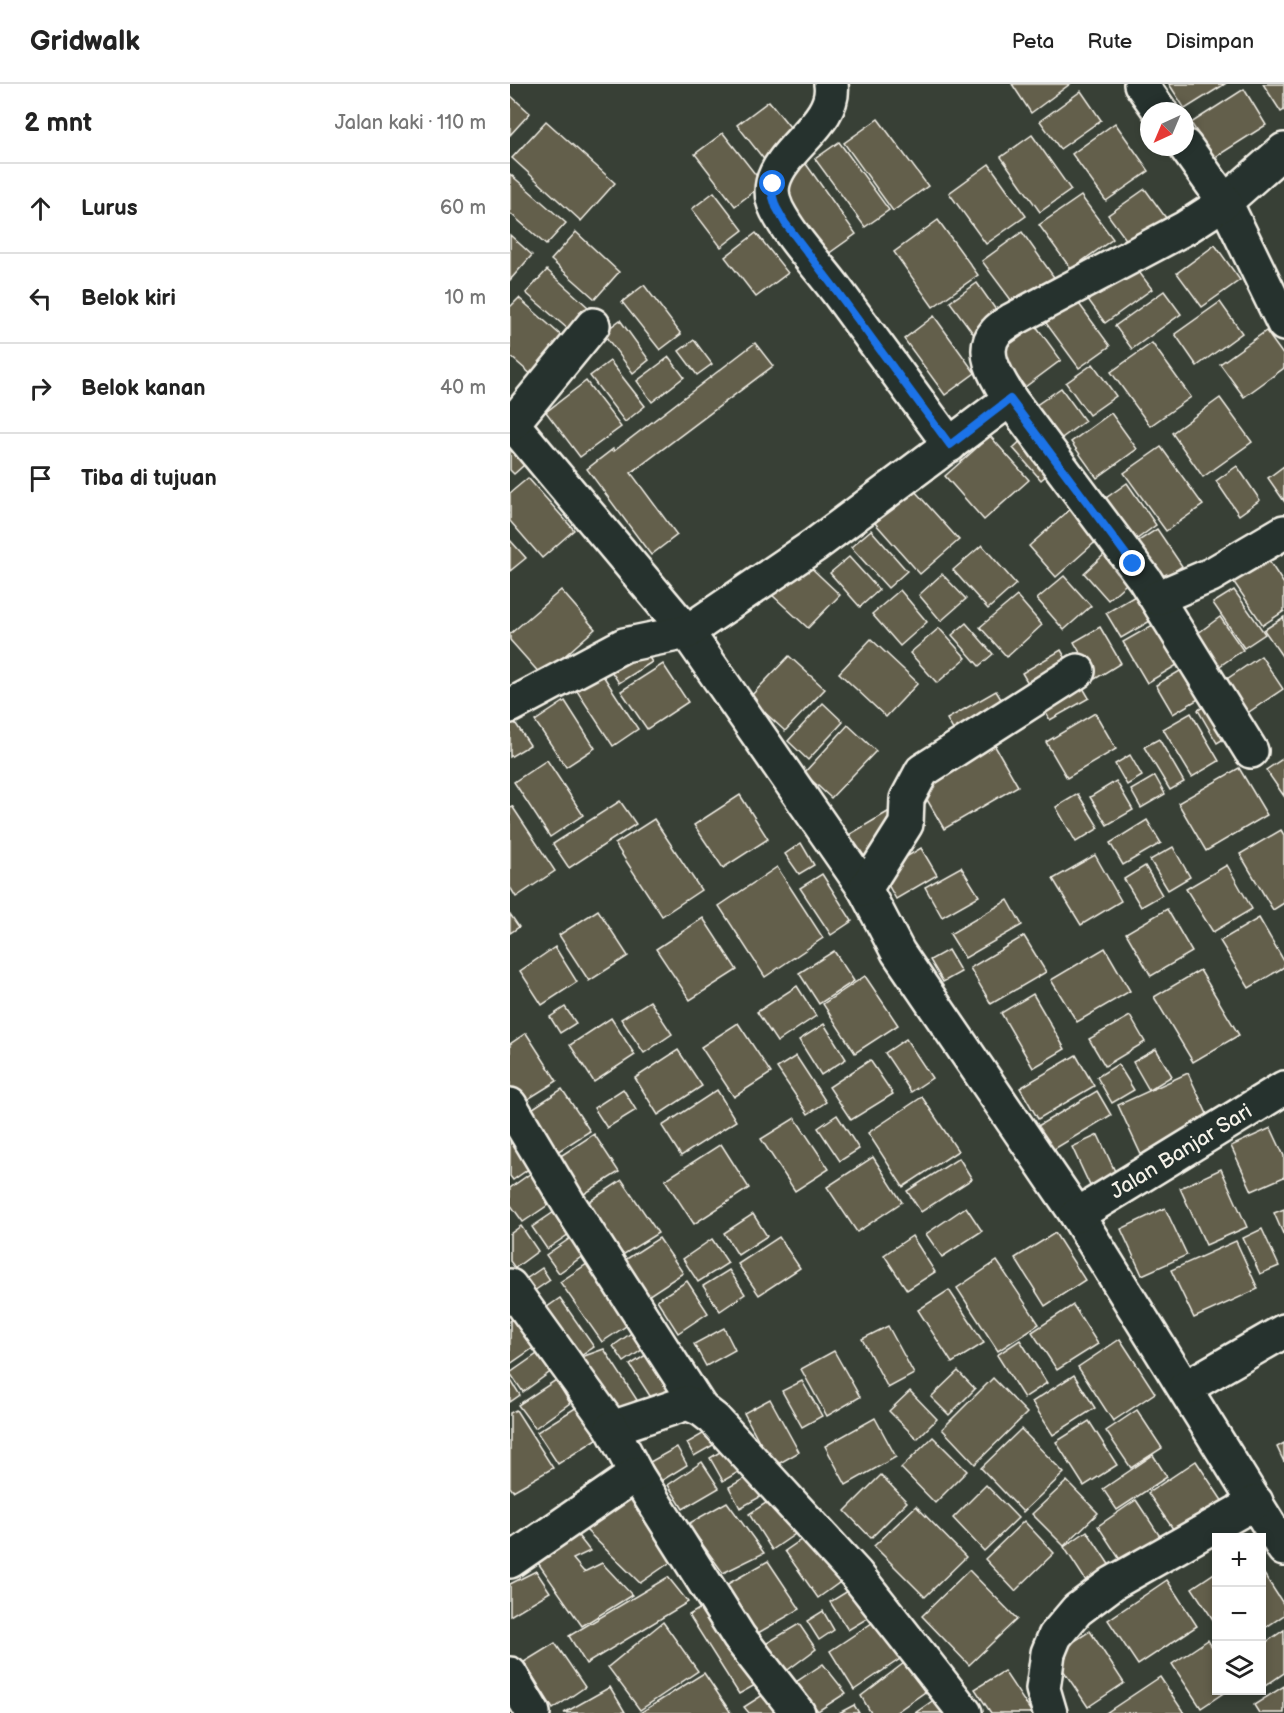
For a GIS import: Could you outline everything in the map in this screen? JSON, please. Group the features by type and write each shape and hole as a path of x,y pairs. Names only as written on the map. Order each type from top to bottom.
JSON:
{"street":[{"path":"831,84 833,96 823,114 778,169 772,194 776,207 785,223 950,445"},
{"path":"1141,84 1154,102"},
{"path":"1251,751 1157,598 1010,399 994,373 989,351 995,333 1012,320 1185,228 1225,202 1284,150"},
{"path":"1192,156 1225,202 1284,324"},
{"path":"593,325 511,423 687,632 865,889 898,952 1077,1215 1185,1388 1268,1509 1284,1550"},
{"path":"510,706 624,645 687,632 815,545 1010,399"},
{"path":"1157,598 1211,575 1284,532"},
{"path":"865,889 906,824 907,799 922,771 1078,671"},
{"name":"Jalan Banjar Sari","path":"1077,1215 1284,1088"},
{"path":"510,1105 569,1204 701,1409"},
{"path":"510,1286 612,1428 636,1474 739,1637 798,1713"},
{"path":"1185,1388 1284,1331"},
{"path":"612,1428 687,1403 701,1409 714,1419 856,1574 965,1713"},
{"path":"510,1561 636,1474"},
{"path":"1050,1713 1043,1689 1048,1653 1055,1636 1077,1610 1113,1583 1268,1509"},
{"path":"510,1674 533,1713"}],"building":[{"path":"1012,84 1070,84 1031,113"},
{"path":"1169,84 1225,84 1194,103 1181,102"},
{"path":"1263,84 1284,84 1284,110 1281,112"},
{"path":"1244,89 1266,125 1214,158 1194,128 1194,121"},
{"path":"1081,91 1101,120 1060,149 1040,121"},
{"path":"510,95 530,113 510,135"},
{"path":"769,101 798,137 766,162 737,125"},
{"path":"878,119 928,186 893,211 844,143"},
{"path":"546,121 615,183 581,221 512,158"},
{"path":"1115,123 1149,171 1106,201 1072,154"},
{"path":"723,133 763,184 735,206 695,154"},
{"path":"1032,135 1071,190 1040,212 1001,157"},
{"path":"839,142 889,210 865,227 815,159"},
{"path":"806,164 856,234 828,254 778,185"},
{"path":"989,164 1026,216 986,244 949,193"},
{"path":"510,174 566,223 546,245 510,213"},
{"path":"1145,189 1169,222 1133,249 1108,215"},
{"path":"714,192 743,230 721,247 692,209"},
{"path":"1081,196 1113,239 1071,269 1039,225"},
{"path":"938,220 978,275 933,307 894,252"},
{"path":"576,232 619,272 595,299 551,260"},
{"path":"1022,232 1056,280 1017,308 982,261"},
{"path":"756,233 788,273 756,297 725,257"},
{"path":"510,235 532,255 510,280"},
{"path":"1215,245 1240,280 1202,307 1177,273"},
{"path":"1133,264 1152,289 1105,323 1087,298"},
{"path":"547,270 588,307 568,329 526,293"},
{"path":"977,283 1001,317 975,336 950,302"},
{"path":"644,285 681,334 660,350 622,302"},
{"path":"1164,291 1181,314 1132,349 1115,326"},
{"path":"519,298 565,339 533,376 510,356 510,307"},
{"path":"1077,301 1110,346 1079,368 1046,323"},
{"path":"1220,302 1242,333 1197,366 1175,334"},
{"path":"934,316 975,373 945,395 904,339"},
{"path":"620,320 649,360 633,373 603,333"},
{"path":"1036,326 1061,360 1025,387 999,352"},
{"path":"1266,331 1284,356 1284,368 1244,397 1220,364"},
{"path":"694,340 712,364 697,375 679,351"},
{"path":"755,343 773,366 631,473 677,535 651,555 587,469 613,449 614,451"},
{"path":"1152,343 1191,397 1150,426 1111,372"},
{"path":"669,357 684,377 652,402 637,381"},
{"path":"610,361 645,406 625,422 590,376"},
{"path":"1093,364 1116,396 1089,415 1066,383"},
{"path":"586,381 621,427 580,457 546,412"},
{"path":"1061,388 1085,421 1059,440 1035,406"},
{"path":"1220,398 1252,442 1203,477 1172,433"},
{"path":"1111,413 1137,449 1097,478 1071,442"},
{"path":"1029,433 1057,466 1041,480 1013,448"},
{"path":"990,436 1029,480 984,520 945,476"},
{"path":"510,443 533,457 514,474 510,470"},
{"path":"1161,447 1203,505 1166,531 1124,473"},
{"path":"1237,466 1260,500 1239,515 1216,481"},
{"path":"1284,466 1284,501 1268,478"},
{"path":"528,478 574,530 542,558 510,521 510,493"},
{"path":"1127,483 1156,525 1129,545 1099,503"},
{"path":"914,490 959,540 920,574 875,523"},
{"path":"1075,505 1102,536 1056,577 1029,546"},
{"path":"1157,529 1182,566 1155,584 1129,547"},
{"path":"871,530 907,571 888,588 851,547"},
{"path":"510,540 526,558 510,571"},
{"path":"982,545 1016,584 988,609 953,570"},
{"path":"1109,550 1133,578 1108,600 1084,573"},
{"path":"1263,552 1284,584 1284,611 1263,625 1229,575"},
{"path":"849,557 879,590 860,607 830,573"},
{"path":"804,561 840,595 808,628 772,595"},
{"path":"942,574 966,599 941,621 919,595"},
{"path":"1064,576 1091,606 1064,630 1037,599"},
{"path":"561,590 595,629 542,676 510,640 510,634"},
{"path":"900,590 927,622 900,646 872,614"},
{"path":"1234,590 1265,634 1244,648 1213,603"},
{"path":"1142,592 1157,617 1121,638 1106,613"},
{"path":"1017,596 1042,625 1007,657 980,627"},
{"path":"1220,617 1243,650 1208,674 1186,642"},
{"path":"1284,617 1284,659 1264,630"},
{"path":"1158,622 1182,662 1147,683 1123,642"},
{"path":"966,623 993,654 979,666 952,635"},
{"path":"1100,627 1121,663 1095,679 1074,642"},
{"path":"939,628 966,658 937,683 910,653"},
{"path":"871,639 918,683 886,717 839,673"},
{"path":"644,650 652,662 619,683 611,671"},
{"path":"1061,650 1089,698 1050,720 1022,673"},
{"path":"789,656 825,689 785,731 749,698"},
{"path":"1261,656 1283,689 1243,716 1221,683"},
{"path":"663,664 688,702 647,729 621,691"},
{"path":"1185,668 1202,697 1173,714 1156,685"},
{"path":"602,674 638,729 613,746 577,691"},
{"path":"996,691 1015,722 965,751 947,719"},
{"path":"565,701 595,748 566,767 535,721"},
{"path":"1213,701 1232,734 1217,743 1198,710"},
{"path":"823,703 843,722 808,760 788,741"},
{"path":"1095,713 1116,749 1067,778 1046,742"},
{"path":"1191,713 1219,761 1192,777 1163,729"},
{"path":"510,715 530,745 510,757"},
{"path":"848,725 876,751 831,798 804,773"},
{"path":"1159,739 1184,782 1170,790 1144,747"},
{"path":"992,741 1018,786 944,829 918,784"},
{"path":"1130,755 1142,776 1127,785 1115,764"},
{"path":"1284,758 1284,796 1266,770"},
{"path":"547,760 583,815 550,837 514,782"},
{"path":"1239,768 1267,815 1206,851 1178,803"},
{"path":"1155,776 1165,794 1141,808 1131,790"},
{"path":"1116,781 1133,810 1107,825 1090,797"},
{"path":"1078,794 1099,828 1076,842 1056,807"},
{"path":"740,795 768,839 723,868 694,825"},
{"path":"620,801 636,824 569,868 553,844"},
{"path":"903,803 863,865 847,836"},
{"path":"512,806 555,871 516,897 510,887 510,807"},
{"path":"654,819 701,890 662,916 615,844"},
{"path":"1147,820 1161,843 1123,865 1110,843"},
{"path":"1281,830 1284,835 1284,903 1273,910 1240,854"},
{"path":"801,843 814,865 799,874 785,854"},
{"path":"1173,847 1190,877 1168,890 1150,860"},
{"path":"921,848 937,875 896,899 881,872"},
{"path":"1095,855 1121,901 1081,925 1053,879"},
{"path":"1227,865 1252,909 1213,932 1186,889"},
{"path":"1145,866 1162,895 1141,907 1124,879"},
{"path":"777,867 823,938 765,977 719,906"},
{"path":"961,867 979,896 942,917 925,887"},
{"path":"822,874 852,921 831,935 800,888"},
{"path":"1008,900 1022,925 965,958 950,934"},
{"path":"1167,909 1192,952 1151,976 1126,933"},
{"path":"598,910 628,956 589,981 559,935"},
{"path":"510,914 519,927 510,933"},
{"path":"703,918 737,970 690,1000 656,949"},
{"path":"1259,918 1284,961 1284,967 1249,988 1220,941"},
{"path":"1024,936 1046,972 991,1004 970,968"},
{"path":"555,947 577,982 542,1005 520,971"},
{"path":"1105,948 1130,991 1077,1022 1051,980"},
{"path":"948,950 961,972 943,982 930,960"},
{"path":"834,951 854,981 819,1004 799,973"},
{"path":"1200,970 1239,1035 1193,1062 1154,997"},
{"path":"865,976 898,1025 855,1053 823,1004"},
{"path":"797,986 816,1016 777,1042 757,1012"},
{"path":"1033,994 1065,1049 1033,1068 1001,1013"},
{"path":"650,1001 672,1034 644,1053 621,1019"},
{"path":"565,1007 576,1023 560,1033 550,1017"},
{"path":"1130,1016 1145,1042 1105,1066 1089,1039"},
{"path":"611,1018 635,1055 594,1082 570,1045"},
{"path":"738,1023 771,1073 734,1097 701,1047"},
{"path":"824,1024 846,1059 821,1075 799,1040"},
{"path":"526,1033 557,1081 520,1104 510,1089 510,1044"},
{"path":"906,1039 932,1078 911,1092 885,1053"},
{"path":"1156,1049 1172,1076 1149,1090 1133,1062"},
{"path":"678,1050 702,1086 658,1115 635,1078"},
{"path":"1076,1055 1094,1086 1038,1119 1020,1088"},
{"path":"796,1056 826,1102 808,1114 777,1068"},
{"path":"870,1060 893,1094 851,1120 829,1087"},
{"path":"1118,1064 1134,1090 1112,1103 1097,1077"},
{"path":"1188,1073 1214,1129 1144,1161 1118,1105"},
{"path":"562,1089 590,1131 554,1154 527,1112"},
{"path":"623,1089 636,1110 607,1128 594,1108"},
{"path":"717,1090 736,1121 681,1156 662,1126"},
{"path":"1097,1091 1111,1115 1051,1151 1036,1127"},
{"path":"922,1097 958,1151 903,1187 868,1133"},
{"path":"837,1115 859,1149 840,1161 818,1128"},
{"path":"795,1118 829,1169 795,1191 761,1139"},
{"path":"1271,1128 1284,1156 1284,1177 1252,1191 1231,1146"},
{"path":"510,1131 537,1163 513,1180 510,1176"},
{"path":"594,1134 619,1172 581,1196 556,1159"},
{"path":"1098,1135 1119,1180 1093,1192 1072,1147"},
{"path":"721,1144 749,1188 694,1224 665,1180"},
{"path":"873,1157 902,1202 857,1232 827,1187"},
{"path":"959,1158 972,1179 921,1212 907,1191"},
{"path":"1221,1169 1247,1227 1206,1245 1180,1188"},
{"path":"534,1171 554,1201 523,1222 510,1204 510,1188"},
{"path":"622,1180 658,1233 621,1256 587,1203"},
{"path":"966,1207 982,1231 942,1257 926,1234"},
{"path":"560,1208 575,1230 547,1249 532,1227"},
{"path":"1165,1208 1187,1255 1142,1275 1121,1229"},
{"path":"1284,1209 1284,1236 1274,1213"},
{"path":"753,1214 767,1236 738,1255 724,1233"},
{"path":"521,1226 538,1251 515,1268 510,1261 510,1234"},
{"path":"1262,1229 1279,1266 1260,1274 1243,1238"},
{"path":"1055,1233 1085,1280 1045,1306 1015,1258"},
{"path":"912,1236 935,1272 907,1290 884,1255"},
{"path":"572,1237 584,1255 559,1273 546,1255"},
{"path":"779,1237 800,1268 759,1295 738,1264"},
{"path":"659,1238 683,1273 648,1296 625,1260"},
{"path":"712,1239 728,1263 698,1282 683,1259"},
{"path":"1236,1241 1258,1289 1194,1318 1171,1270"},
{"path":"997,1261 1039,1324 998,1351 957,1288"},
{"path":"587,1264 629,1324 602,1342 560,1282"},
{"path":"542,1268 550,1280 531,1293 523,1281"},
{"path":"729,1270 745,1294 720,1311 703,1286"},
{"path":"687,1281 708,1313 678,1333 657,1300"},
{"path":"949,1290 984,1343 952,1363 918,1310"},
{"path":"560,1298 594,1347 578,1358 543,1310"},
{"path":"1073,1305 1098,1344 1057,1370 1032,1332"},
{"path":"517,1316 536,1346 510,1364 510,1321"},
{"path":"888,1326 914,1374 888,1388 862,1339"},
{"path":"724,1328 735,1350 706,1366 694,1344"},
{"path":"637,1329 649,1345 624,1362 613,1346"},
{"path":"1120,1339 1155,1393 1113,1421 1078,1367"},
{"path":"1020,1340 1047,1383 1024,1398 997,1355"},
{"path":"604,1349 637,1400 613,1415 576,1359"},
{"path":"655,1349 684,1394 659,1410 630,1365"},
{"path":"834,1351 860,1397 827,1416 801,1369"},
{"path":"540,1352 553,1370 523,1392 510,1373"},
{"path":"958,1371 975,1389 949,1415 931,1397"},
{"path":"1074,1375 1095,1408 1053,1435 1032,1402"},
{"path":"993,1378 1027,1413 975,1464 942,1429"},
{"path":"510,1379 520,1395 510,1402"},
{"path":"556,1380 570,1403 535,1428 518,1405"},
{"path":"802,1381 822,1416 802,1427 782,1391"},
{"path":"910,1391 937,1419 917,1439 889,1411"},
{"path":"770,1399 799,1452 773,1467 744,1413"},
{"path":"577,1407 600,1437 558,1464 537,1432"},
{"path":"516,1410 553,1468 513,1491 510,1487 510,1413"},
{"path":"1137,1410 1162,1448 1131,1468 1106,1431"},
{"path":"875,1418 896,1457 846,1485 825,1446"},
{"path":"1089,1421 1117,1465 1084,1486 1056,1442"},
{"path":"715,1427 722,1440 694,1456 687,1443"},
{"path":"1021,1429 1064,1473 1023,1512 981,1468"},
{"path":"933,1437 967,1471 935,1503 901,1468"},
{"path":"1284,1443 1284,1462 1277,1447"},
{"path":"733,1444 747,1467 723,1481 710,1458"},
{"path":"677,1447 687,1465 653,1486 641,1467"},
{"path":"1153,1455 1167,1477 1117,1510 1103,1489"},
{"path":"1196,1461 1225,1505 1178,1536 1148,1493"},
{"path":"702,1462 719,1488 683,1509 668,1485"},
{"path":"758,1471 769,1492 740,1508 729,1487"},
{"path":"881,1475 907,1502 871,1538 845,1511"},
{"path":"1067,1481 1098,1513 1064,1546 1032,1514"},
{"path":"986,1485 1018,1518 984,1551 953,1518"},
{"path":"626,1491 658,1530 672,1561 640,1583 581,1525"},
{"path":"778,1495 801,1530 772,1550 749,1514"},
{"path":"1136,1500 1165,1544 1126,1569 1098,1526"},
{"path":"727,1502 764,1553 723,1573 688,1524"},
{"path":"916,1506 966,1557 925,1597 874,1546"},
{"path":"1024,1521 1054,1553 1015,1591 985,1559"},
{"path":"568,1523 590,1551 573,1559 584,1572 602,1563 632,1595 582,1626 529,1550"},
{"path":"1087,1531 1114,1572 1090,1587 1064,1547"},
{"path":"811,1533 843,1580 818,1598 785,1551"},
{"path":"768,1561 800,1609 758,1633 724,1586"},
{"path":"969,1570 1017,1619 969,1665 922,1616"},
{"path":"536,1571 550,1592 510,1616 510,1584"},
{"path":"1212,1575 1212,1618 1192,1588"},
{"path":"668,1577 688,1602 586,1664 569,1636"},
{"path":"1266,1577 1284,1605 1284,1615 1266,1627"},
{"path":"1167,1580 1197,1626 1138,1665 1108,1620"},
{"path":"856,1586 873,1615 848,1630 830,1602"},
{"path":"709,1603 757,1684 739,1694 689,1615"},
{"path":"823,1611 834,1630 819,1640 807,1621"},
{"path":"878,1619 903,1657 854,1690 830,1651"},
{"path":"663,1622 698,1671 640,1710 608,1667"},
{"path":"799,1624 816,1649 785,1672 767,1643"},
{"path":"1284,1630 1284,1673 1266,1685 1266,1642"},
{"path":"1090,1631 1124,1683 1088,1707 1053,1655"},
{"path":"1208,1640 1212,1647 1212,1695 1220,1695 1201,1708 1172,1664"},
{"path":"555,1643 585,1687 553,1709 524,1662"},
{"path":"904,1663 925,1692 895,1713 871,1713 861,1696"},
{"path":"823,1664 846,1693 818,1711 796,1682"},
{"path":"1004,1671 1032,1713 991,1713 975,1689"},
{"path":"704,1673 731,1713 640,1713"},
{"path":"1160,1677 1184,1713 1106,1713"},
{"path":"1284,1686 1284,1713 1259,1713 1254,1705"},
{"path":"610,1687 625,1712 564,1713"},
{"path":"769,1691 783,1713 749,1713 744,1707"},
{"path":"938,1697 948,1713 915,1713"},
{"path":"854,1705 859,1713 839,1713"}],"route":[{"path":"773,184 772,194 785,223 950,445 1010,399 1133,564"}]}
